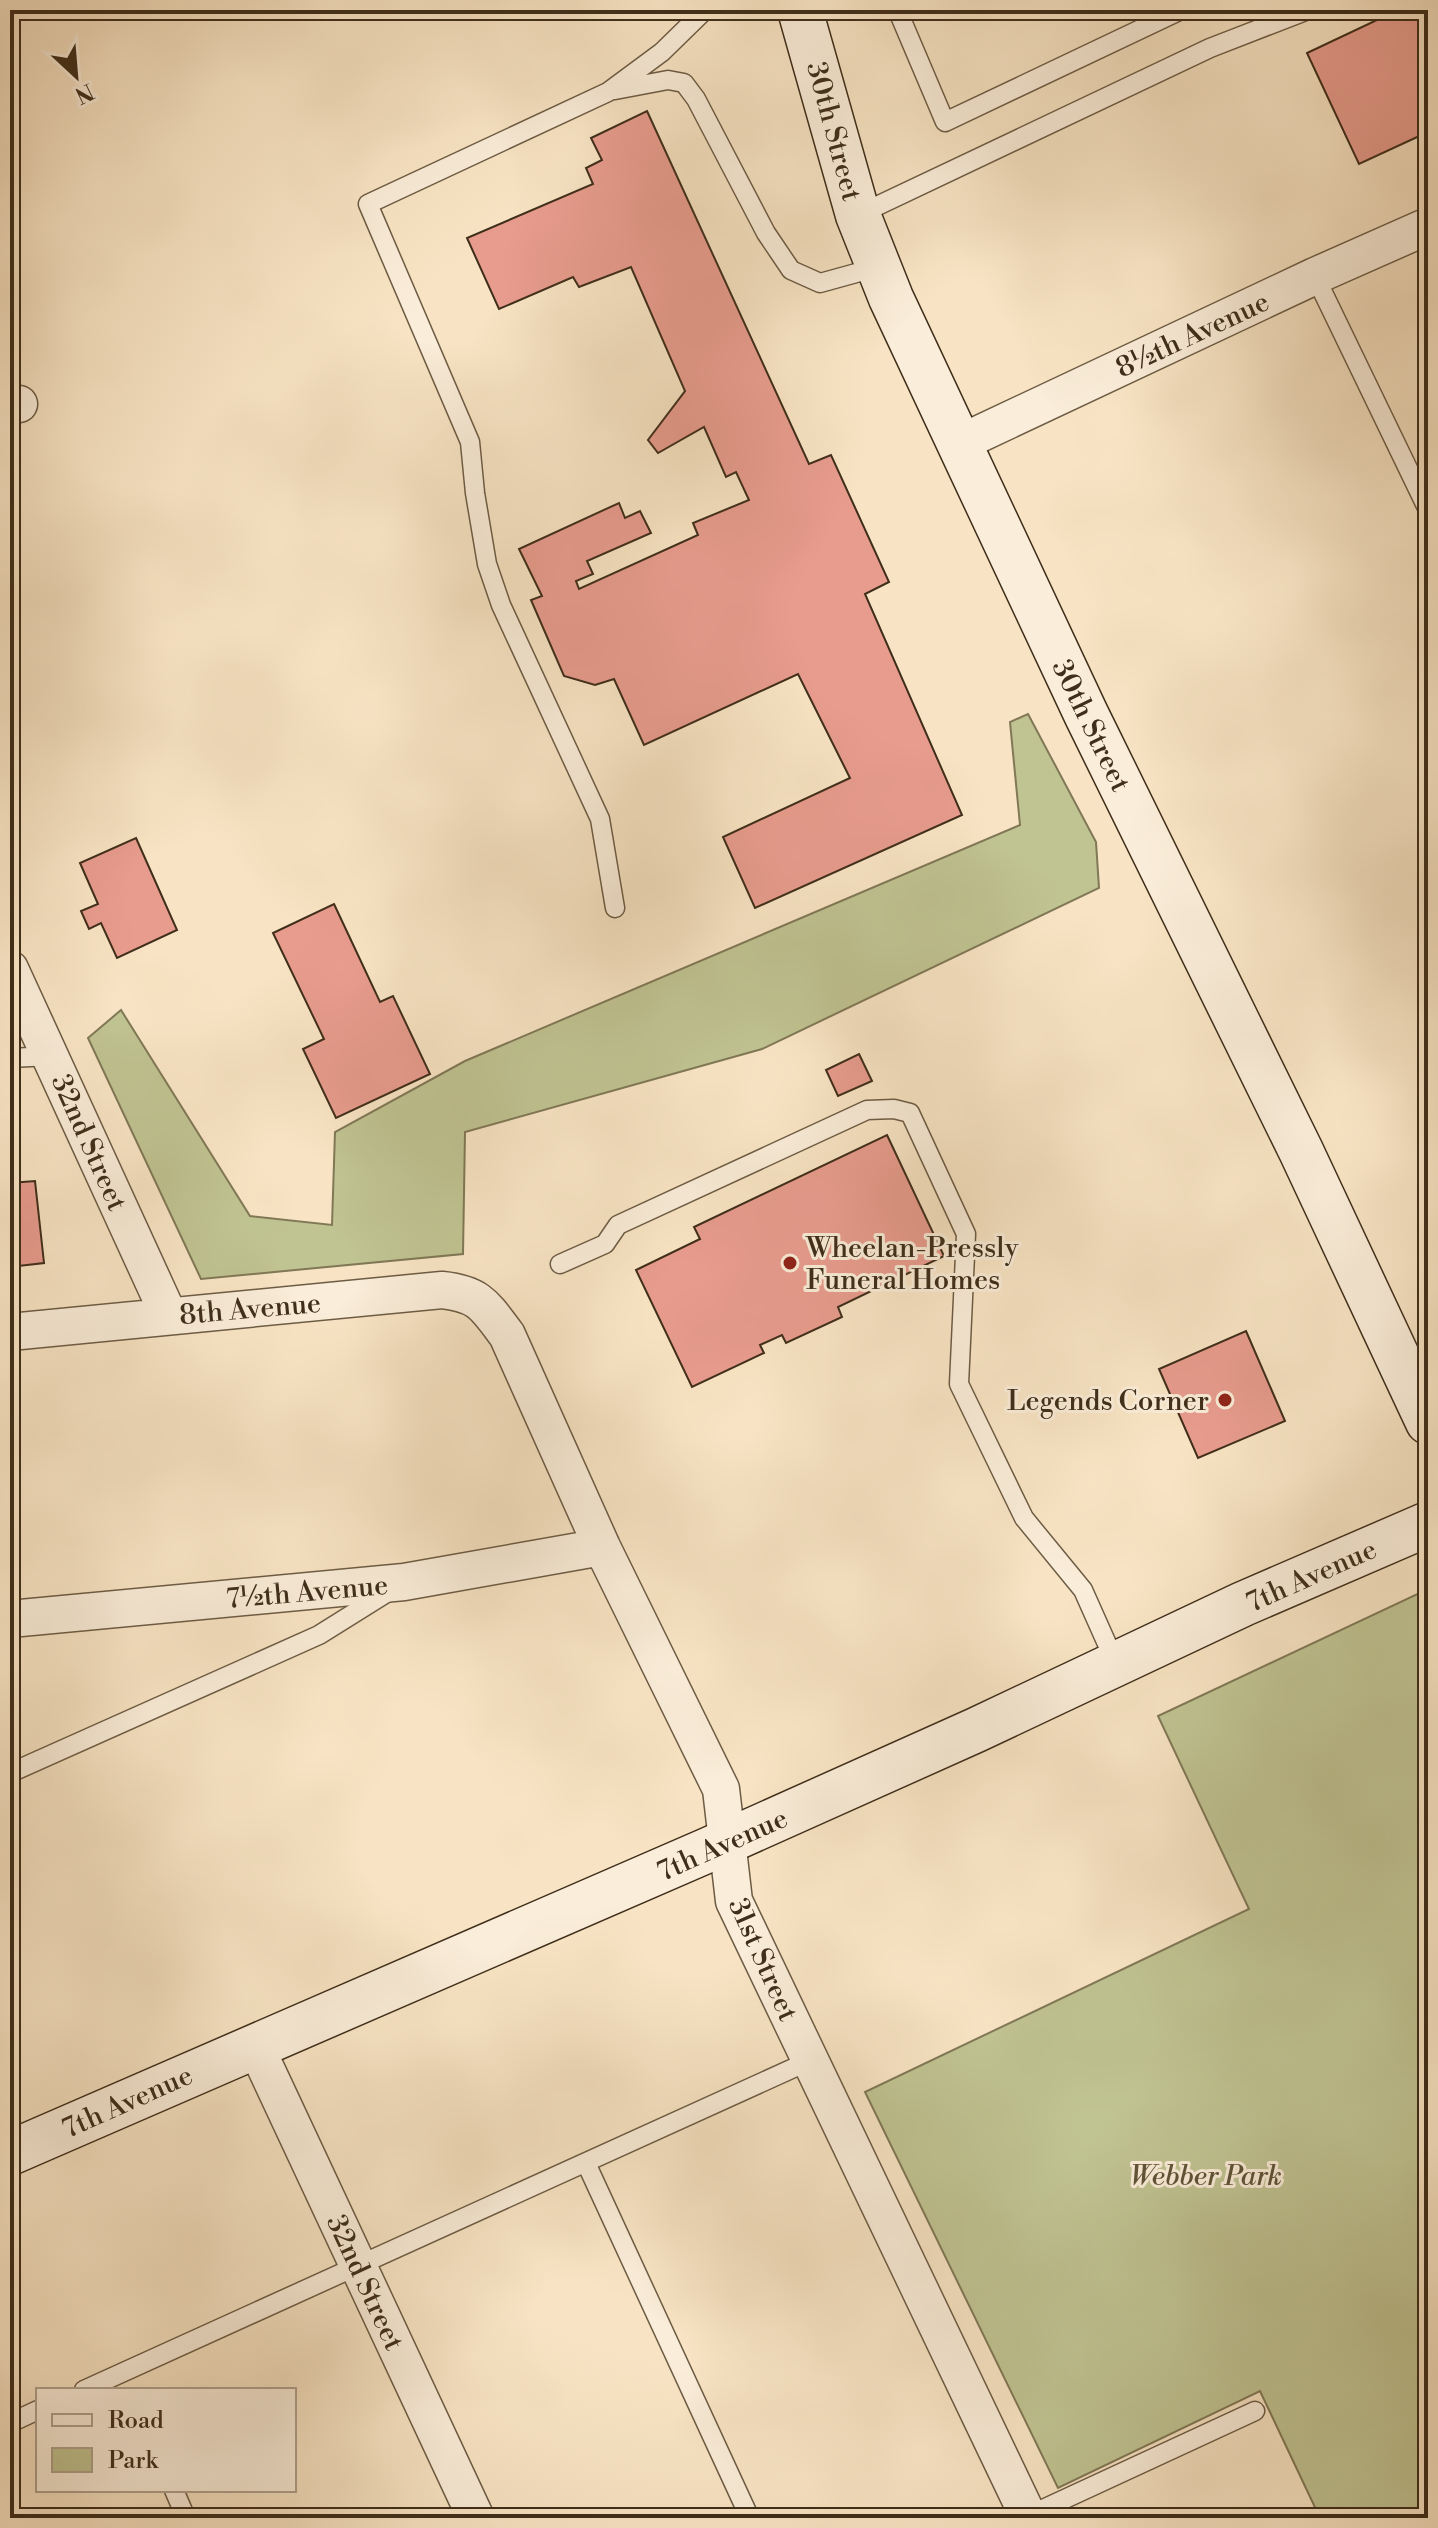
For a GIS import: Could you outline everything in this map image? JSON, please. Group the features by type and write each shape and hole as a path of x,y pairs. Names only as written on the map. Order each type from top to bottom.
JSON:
{"street":[{"name":"30th Street","path":"800,10 858,215 879,267 958,444 1086,714 1301,1151 1428,1422"},
{"name":"8½th Avenue","path":"958,444 1428,226"},
{"name":"32nd Street","path":"10,969 169,1316"},
{"name":"8th Avenue","path":"10,1332 442,1290 465,1293 485,1306"},
{"name":"31st Street","path":"485,1306 507,1335 602,1547 721,1789 734,1901 1027,2517"},
{"name":"7th Avenue","path":"10,2153 727,1842 976,1730 1298,1579 1428,1524"},
{"name":"7½th Avenue","path":"10,1619 404,1582 602,1547"},
{"name":"32nd Street","path":"255,2045 476,2518"}],"lane":[{"path":"615,908 600,819 501,605 487,564 470,442 368,204 608,92 662,52 705,10"},
{"path":"912,10 900,16 945,122 1181,10"},
{"path":"858,215 1210,48 1308,10"},
{"path":"608,92 668,80 684,83 696,99 766,233 791,270 820,283 879,267"},
{"path":"1315,276 1428,510"},
{"path":"10,1058 51,1056"},
{"path":"560,1264 605,1244 618,1225 867,1110 894,1109 910,1113 966,1234 959,1384 1024,1518 1083,1590 1116,1664"},
{"path":"10,1773 319,1635 404,1582"},
{"path":"93,2388 126,2381 359,2267 809,2061"},
{"path":"586,2163 748,2514"},
{"path":"10,2423 36,2411"},
{"path":"1027,2517 1255,2411"},
{"path":"175,2492 186,2518"}],"green space":[{"path":"1028,714 1096,842 1099,888 762,1049 465,1132 463,1254 201,1279 88,1038 121,1010 250,1216 332,1225 335,1132 465,1061 1020,825 1010,722"},
{"name":"Webber Park","path":"1428,1589 1428,2518 1320,2518 1260,2391 1058,2488 865,2092 1249,1909 1158,1716"}],"building":[{"path":"1398,10 1428,10 1428,132 1359,164 1307,53"},
{"path":"647,111 809,464 831,455 889,582 865,594 962,815 755,908 723,837 850,778 798,674 644,745 614,679 595,685 564,676 531,600 542,596 519,549 619,503 625,518 640,511 651,533 587,561 593,574 576,581 579,589 698,535 693,523 749,500 736,472 726,477 704,427 658,453 648,440 685,391 631,267 579,287 573,277 499,309 467,238 593,184 586,168 602,160 591,138"},
{"path":"136,838 177,930 117,958 101,923 89,929 81,911 98,904 80,863"},
{"path":"334,904 380,1002 393,996 430,1074 336,1118 303,1049 324,1039 273,933"},
{"path":"859,1054 872,1081 838,1096 826,1070"},
{"name":"Wheelan-Pressly Funeral Homes","path":"887,1135 944,1256 838,1307 842,1317 786,1343 782,1335 760,1345 764,1353 692,1387 636,1270 700,1239 694,1227"},
{"path":"35,1181 44,1263 10,1267 10,1183"},
{"name":"Legends Corner","path":"1246,1331 1285,1421 1198,1458 1159,1369"}],"place":[{"name":"Wheelan-Pressly Funeral Homes","path":"790,1263"},
{"name":"Legends Corner","path":"1225,1400"}]}
